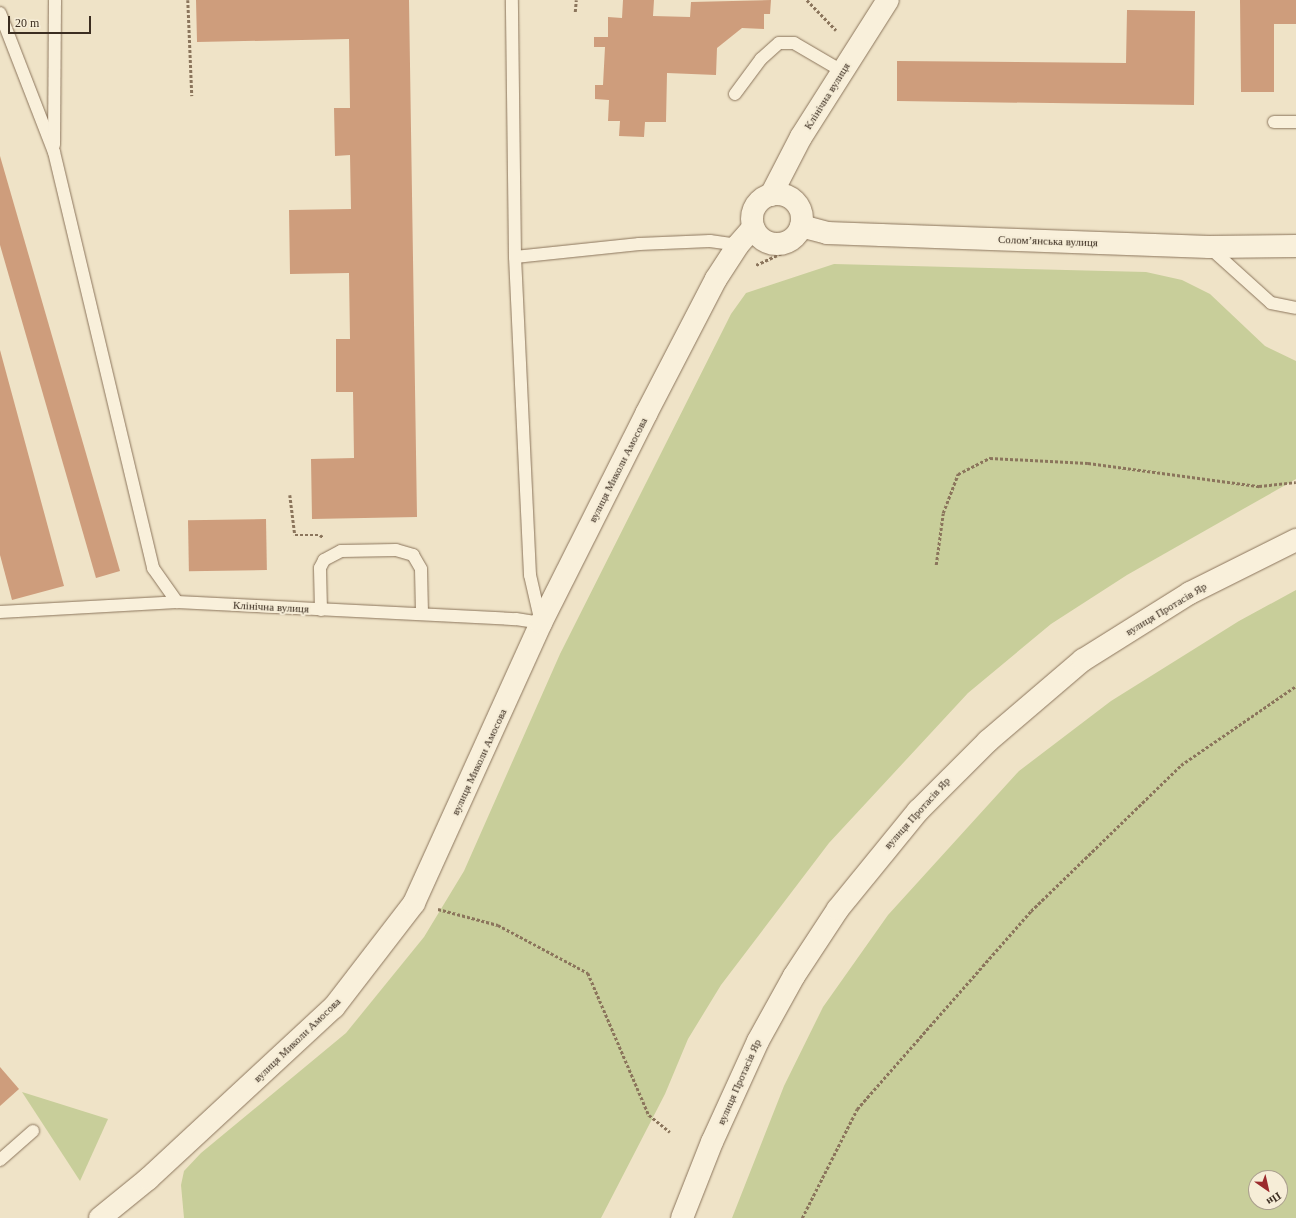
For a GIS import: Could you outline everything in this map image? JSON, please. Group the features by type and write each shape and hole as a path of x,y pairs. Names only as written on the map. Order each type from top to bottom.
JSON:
{"street":[{"name":"Клінічна вулиця","path":"771,195 797,143 888,0"},
{"path":"771,195 788,197 795,202 800,209 801,226 792,240 777,245 762,240 753,228 751,220 757,204 771,195"},
{"name":"Соломʼянська вулиця","path":"801,226 827,233 1209,247 1296,246"},
{"name":"вулиця Миколи Амосова","path":"100,1218 148,1179 334,1007 414,903 541,623 716,279 738,245 753,228"},
{"name":"вулиця Протасів Яр","path":"682,1218 712,1142 758,1041 794,976 838,909 918,811 988,741 1083,660 1190,593 1296,540"}],"lane":[{"path":"54,152 55,0"},
{"path":"512,0 515,258 530,575 541,623"},
{"path":"0,13 54,152 147,548 153,568 177,602"},
{"path":"735,94 761,59 779,44 794,43 842,71"},
{"path":"1274,122 1296,122"},
{"path":"515,258 639,244 710,241 738,245"},
{"path":"1209,247 1272,303 1296,308"},
{"path":"321,610 320,568 324,560 341,551 396,550 413,555 421,568 422,614"},
{"name":"Клінічна вулиця","path":"0,612 177,602 422,614 541,623"},
{"path":"0,1160 33,1131"}],"path":[{"path":"188,0 192,96"},
{"path":"575,12 576,0"},
{"path":"807,0 836,30"},
{"path":"716,279 738,274 792,248"},
{"path":"936,565 943,513 958,474 990,458 1088,463 1259,486 1296,482"},
{"path":"290,495 295,535 320,535 341,551"},
{"path":"802,1218 856,1109 1031,911 1181,765 1296,686"},
{"path":"414,903 498,925 588,973 649,1115 670,1132"}],"green space":[{"path":"834,264 1146,272 1182,280 1210,294 1265,346 1296,361 1296,479 1127,575 1051,624 968,693 829,843 721,985 688,1039 665,1094 601,1218 184,1218 181,1185 184,1171 201,1153 346,1033 424,937 464,871 560,654 731,314 746,293"},
{"path":"1296,590 1296,1218 732,1218 784,1086 823,1007 888,915 1019,771 1111,701 1239,621"},
{"path":"22,1092 108,1119 80,1181"}],"building":[{"path":"196,0 409,0 417,517 312,519 311,459 354,458 353,392 336,392 336,339 350,339 349,273 290,274 289,210 351,209 350,155 335,156 334,108 350,108 349,39 197,42"},
{"path":"623,0 654,0 653,16 690,17 691,2 771,0 770,14 764,14 764,29 742,28 717,48 716,75 667,73 666,122 645,122 644,137 619,136 620,121 608,121 609,100 595,99 595,85 603,85 605,47 594,47 594,37 608,37 608,17 622,18"},
{"path":"1240,0 1296,0 1296,24 1274,24 1274,92 1241,92"},
{"path":"1127,10 1195,11 1194,105 897,101 897,61 1126,63"},
{"path":"0,156 120,571 96,578 0,245"},
{"path":"0,350 64,586 12,600 0,555"},
{"path":"266,519 267,570 189,571 188,520"},
{"path":"0,1067 19,1089 0,1106"}]}
